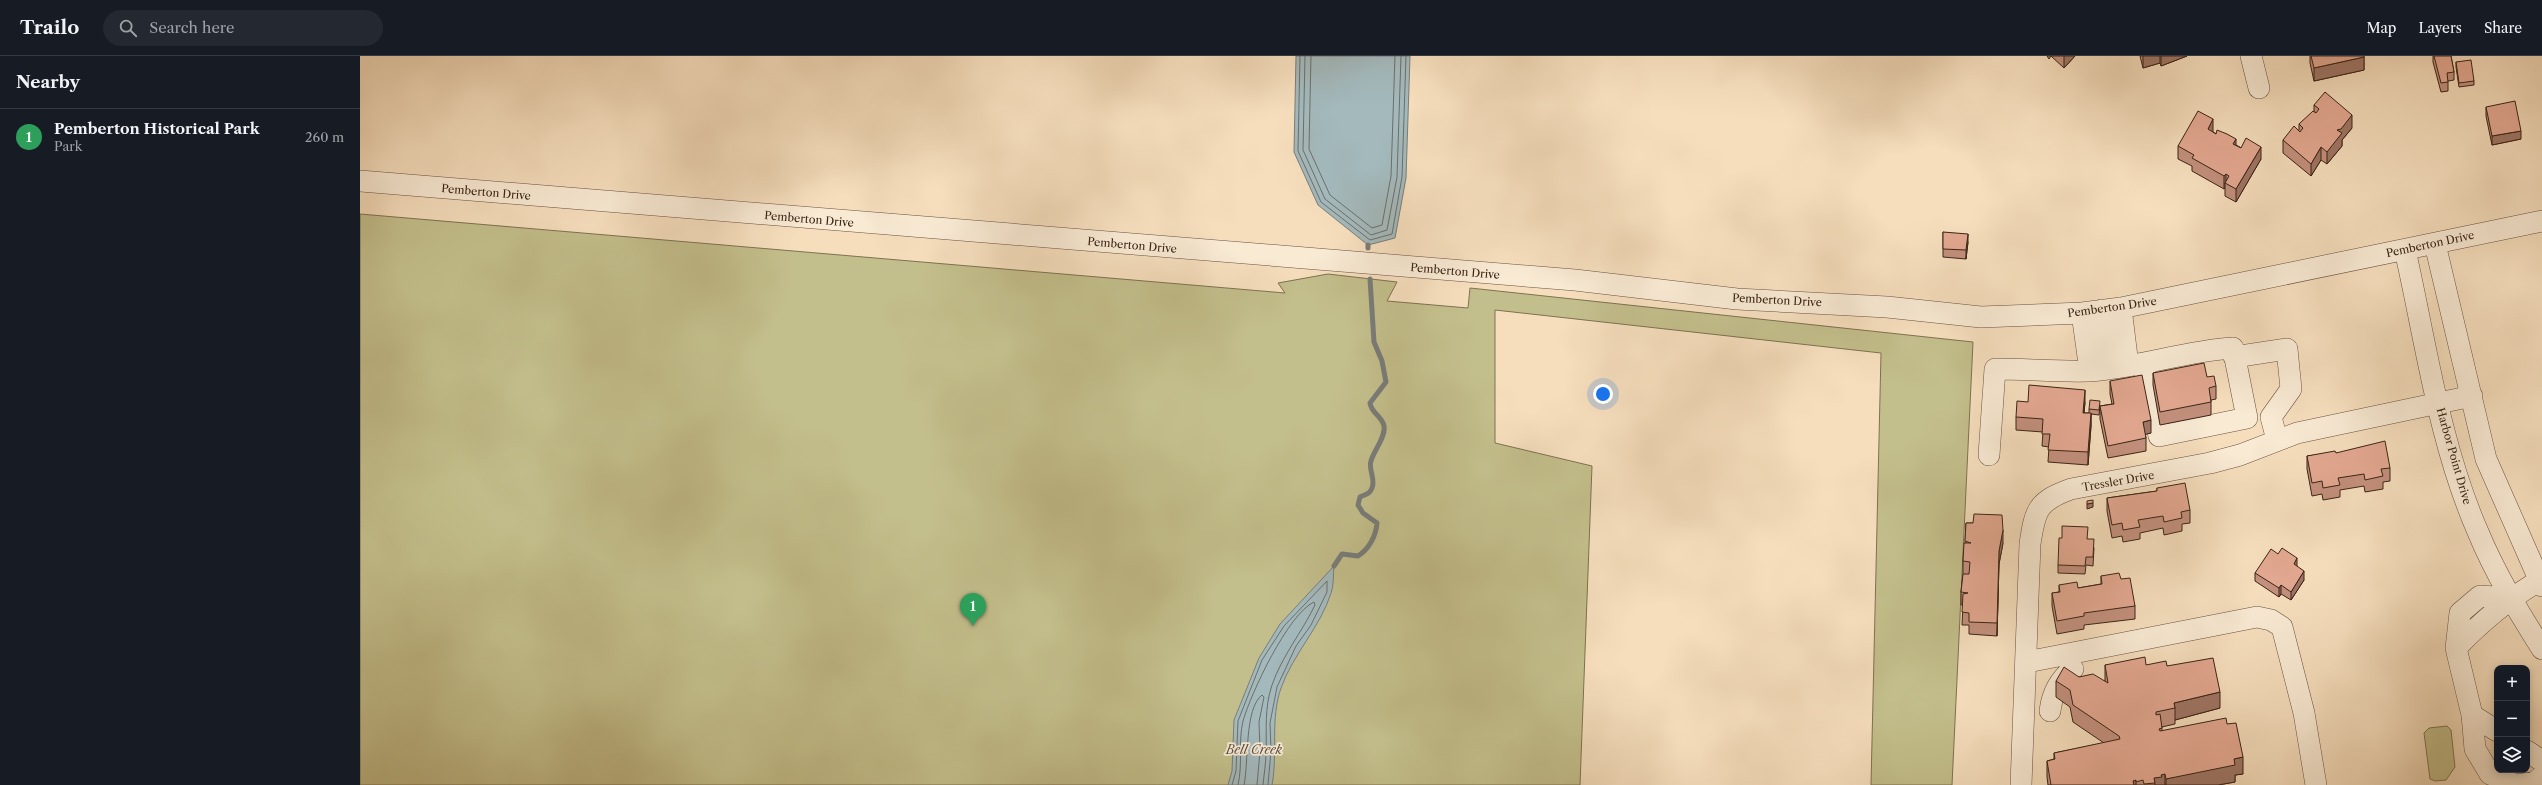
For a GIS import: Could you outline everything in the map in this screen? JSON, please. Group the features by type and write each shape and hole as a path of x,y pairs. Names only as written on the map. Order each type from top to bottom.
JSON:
{"street":[{"path":"2251,56 2259,88"},
{"name":"Pemberton Drive","path":"360,181 1575,280 1737,299 1887,307 1982,317 2101,310 2435,244 2542,221"},
{"path":"2435,244 2486,459 2541,582 2510,598 2480,623 2456,648 2472,715 2475,749 2490,774 2516,785 2535,782 2542,776"},
{"name":"Harbor Point Drive","path":"2405,250 2439,405 2458,477 2475,524 2510,598 2542,648"},
{"path":"2101,310 2159,436 2247,418 2271,417"},
{"path":"2090,371 2101,310"},
{"path":"1988,455 1995,369 2090,371 2204,350 2233,348 2247,418"},
{"path":"2234,357 2287,349 2291,390 2271,417"},
{"name":"Tressler Drive","path":"2021,785 2027,662 2030,544 2034,519 2041,504 2053,496 2071,489 2210,463 2240,455 2277,440 2329,426 2439,405 2472,396"},
{"path":"2271,417 2277,440"},
{"path":"2024,732 2039,724 2065,684 2257,616 2271,620 2282,627 2304,713 2316,785"},
{"path":"2027,662 2065,684"},
{"path":"2472,715 2494,729"},
{"path":"2530,753 2542,761"}],"shaded area":[{"path":"360,214 1285,293 1278,283 1328,274 1397,282 1387,301 1468,308 1470,288 1973,342 1952,785 1871,785 1881,353 1495,310 1495,443 1592,466 1580,785 360,785"},
{"path":"2447,726 2451,730 2455,767 2446,780 2435,781 2430,779 2424,733 2429,728"}],"water":[{"path":"1296,56 1410,56 1406,178 1395,238 1368,245 1318,205 1294,152"},
{"name":"Bell Creek","path":"1334,566 1333,587 1321,617 1292,663 1281,688 1276,712 1274,773 1272,785 1228,785 1232,771 1234,720 1259,658 1280,624"}],"building":[{"path":"2311,56 2364,56 2364,57 2314,68"},
{"path":"2434,56 2451,56 2454,72 2447,73 2448,82 2441,83"},
{"path":"2471,60 2474,81 2459,83 2456,62"},
{"path":"2325,92 2352,115 2341,129 2337,130 2342,133 2327,152 2321,147 2311,164 2283,140 2294,126 2300,132 2303,128 2299,124 2313,111 2316,113 2319,109 2314,105"},
{"path":"2515,101 2521,131 2492,136 2486,107"},
{"path":"2198,111 2213,119 2208,129 2216,134 2217,130 2236,139 2233,144 2241,148 2246,138 2261,147 2236,189 2225,183 2229,176 2226,174 2224,176 2192,158 2194,155 2178,146"},
{"path":"1943,232 1968,234 1966,250 1943,249"},
{"path":"2204,363 2207,377 2214,376 2216,386 2209,388 2211,402 2160,412 2153,373"},
{"path":"2142,375 2151,420 2143,422 2146,438 2108,446 2100,406 2114,404 2110,381"},
{"path":"2029,385 2085,390 2083,413 2091,413 2088,452 2048,450 2050,434 2042,434 2043,419 2016,417 2017,401 2028,402"},
{"path":"2090,400 2100,401 2099,410 2089,409"},
{"path":"2385,441 2390,468 2381,469 2383,476 2365,480 2364,474 2338,478 2340,485 2323,488 2322,481 2312,483 2307,456 2335,451 2336,453"},
{"path":"2185,483 2190,510 2181,512 2182,518 2164,522 2163,516 2138,520 2140,527 2123,530 2122,523 2112,525 2107,498 2157,491 2157,488"},
{"path":"2093,500 2093,503 2087,504 2087,501"},
{"path":"1974,514 2002,515 2003,530 1999,551 1997,623 1969,622 1969,613 1962,612 1963,594 1968,593 1961,592 1963,574 1969,574 1970,562 1963,561 1964,543 1971,543 1965,541 1966,523 1973,523"},
{"path":"2062,526 2088,527 2087,539 2094,539 2093,557 2086,557 2085,566 2058,565 2059,538 2062,538"},
{"path":"2282,548 2297,558 2294,564 2304,571 2291,592 2281,585 2279,588 2255,573 2271,549 2278,554"},
{"path":"2119,573 2121,579 2130,578 2135,606 2084,613 2084,616 2057,621 2052,593 2060,592 2059,585 2077,582 2078,588 2102,584 2101,576"},
{"path":"2145,657 2146,665 2166,661 2167,666 2213,658 2220,692 2174,703 2175,708 2156,712 2156,715 2160,714 2162,728 2159,729 2160,731 2226,718 2227,724 2236,723 2243,757 2234,759 2235,765 2166,779 2165,774 2161,775 2162,777 2154,778 2155,783 2144,784 2143,780 2136,782 2136,780 2133,781 2134,785 2051,785 2047,761 2055,759 2054,753 2120,739 2119,736 2073,705 2070,690 2056,681 2064,667 2079,677 2093,674 2108,683 2105,665"}],"waterway":[{"path":"1334,566 1342,554 1358,556 1362,553 1369,546 1377,523 1363,513 1358,505 1360,497 1369,493 1372,488 1373,481 1370,464 1382,439 1384,430 1383,423 1372,409 1370,403 1386,382 1382,361 1374,342 1370,279"}],"place":[{"name":"Pemberton Historical Park","path":"973,626"}]}
